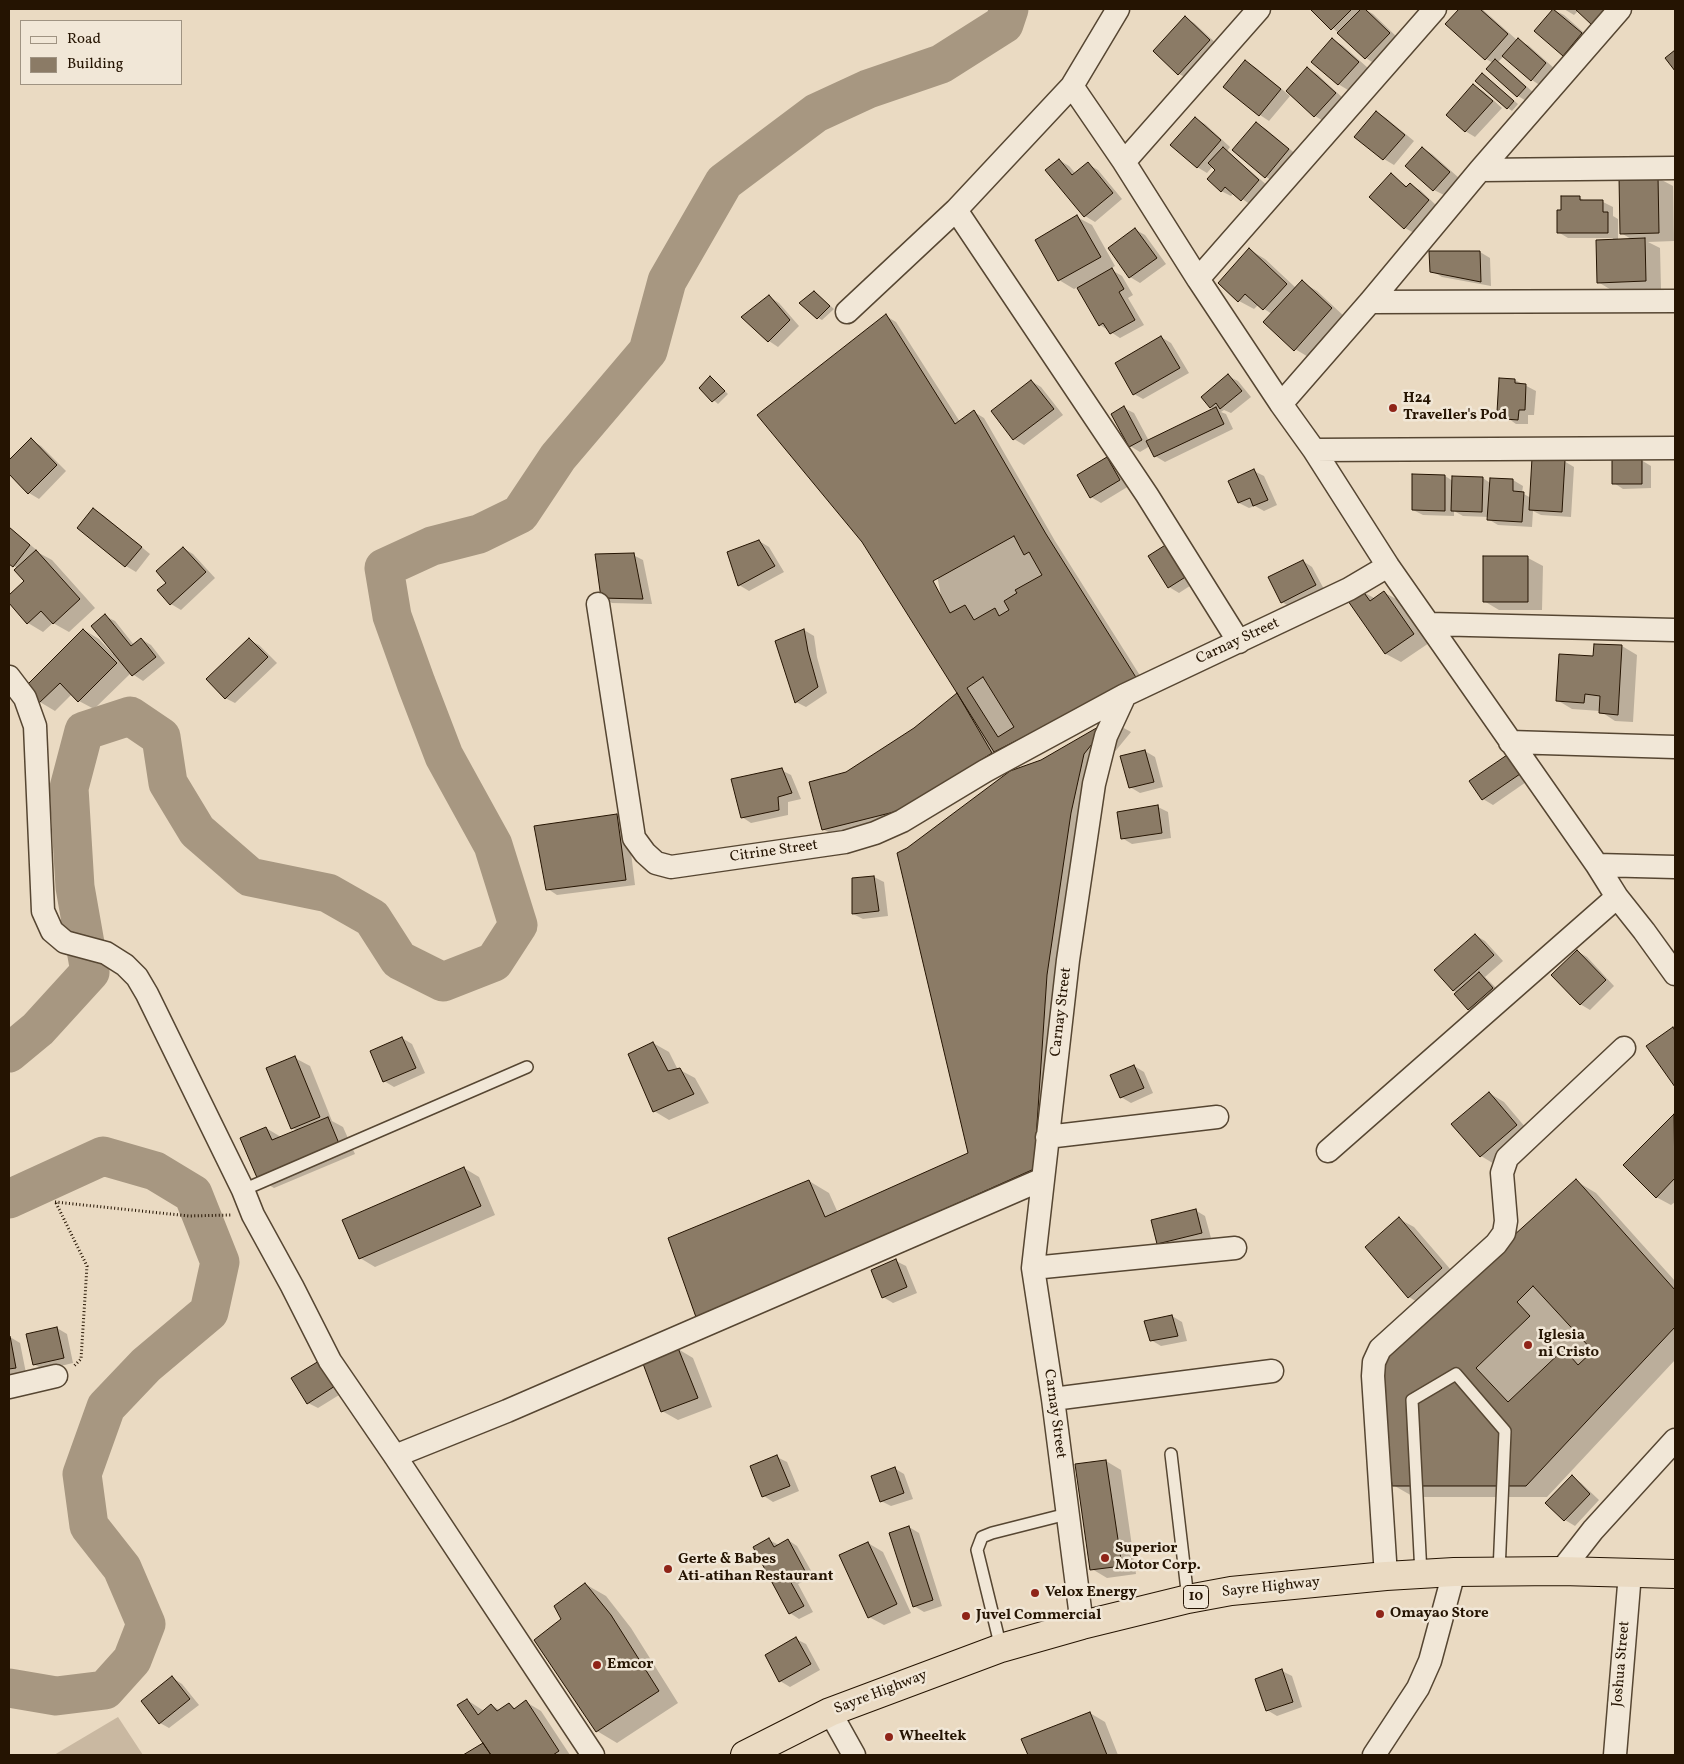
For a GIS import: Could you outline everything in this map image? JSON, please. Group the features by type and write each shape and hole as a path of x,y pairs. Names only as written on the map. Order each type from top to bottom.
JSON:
{"highway":[{"name":"Sayre Highway","path":"745,1755 830,1712 1001,1648 1082,1625 1188,1599 1231,1591 1386,1576 1454,1572 1561,1571 1675,1574"}],"street":[{"path":"847,312 956,210 1072,86 1118,9"},
{"path":"1124,162 1259,9"},
{"path":"1198,279 1435,9"},
{"path":"1281,404 1620,9"},
{"path":"1072,86 1124,162 1198,279 1281,404 1314,450 1388,566 1597,865 1617,897 1675,974"},
{"path":"1480,170 1675,168"},
{"path":"956,210 1147,494 1239,642"},
{"path":"1370,302 1675,301"},
{"path":"1314,450 1675,448"},
{"name":"Carnay Street","path":"1082,1625 1033,1268 1068,960 1094,784 1106,736 1125,695 1349,589 1388,566"},
{"name":"Citrine Street","path":"598,604 634,838 645,853 656,863 671,867 846,842 874,832 902,821 984,771 1125,695"},
{"path":"1429,624 1675,630"},
{"path":"9,677 25,698 35,726 43,910 52,931 65,942 106,953 126,965 137,977 243,1190 253,1214 330,1361 593,1755"},
{"path":"1510,742 1675,747"},
{"path":"1597,865 1675,867"},
{"path":"1328,1151 1617,897"},
{"path":"1386,1576 1373,1376 1374,1362 1380,1349 1496,1244 1504,1233 1506,1221 1502,1173 1507,1158 1624,1048"},
{"path":"1047,1137 1217,1117"},
{"path":"395,1456 525,1403 1043,1179"},
{"path":"1033,1268 1235,1248"},
{"path":"1052,1398 1272,1371"},
{"path":"9,1386 56,1376"},
{"path":"1561,1571 1593,1530 1675,1440"},
{"path":"1374,1755 1402,1714 1430,1661 1454,1572"},
{"name":"Joshua Street","path":"1615,1755 1630,1573"},
{"path":"830,1712 854,1755"}],"lane":[{"path":"243,1190 527,1067"},
{"path":"1422,1574 1412,1400 1456,1374 1505,1431 1499,1572"},
{"path":"1171,1454 1188,1599"},
{"path":"1001,1648 977,1550 982,1537 1067,1514"}],"path":[{"path":"56,1376 66,1372 81,1359 87,1266 55,1202 189,1216 253,1214"}],"shaded area":[{"path":"118,1717 143,1755 54,1755"}],"building":[{"path":"1310,9 1352,9 1331,30"},
{"path":"1361,9 1365,9 1390,33 1365,59 1337,33"},
{"path":"1459,9 1480,9 1508,34 1485,60 1445,24"},
{"path":"1553,9 1582,33 1563,56 1534,31"},
{"path":"1575,9 1610,9 1593,26"},
{"path":"1185,16 1210,40 1178,75 1153,51"},
{"path":"1332,38 1359,62 1338,85 1311,62"},
{"path":"1518,38 1546,63 1531,81 1502,56"},
{"path":"1675,50 1675,71 1665,58"},
{"path":"1495,59 1526,87 1517,97 1486,69"},
{"path":"1245,60 1281,89 1259,116 1223,87"},
{"path":"1307,67 1336,93 1314,117 1286,91"},
{"path":"1482,73 1514,101 1507,109 1475,81"},
{"path":"1473,84 1493,101 1465,132 1446,115"},
{"path":"1376,111 1405,135 1383,160 1354,137"},
{"path":"1195,117 1221,140 1197,168 1170,145"},
{"path":"1256,122 1289,149 1265,178 1232,150"},
{"path":"1223,147 1259,180 1241,201 1225,187 1221,192 1207,179 1215,170 1208,163"},
{"path":"1422,147 1450,172 1433,191 1405,166"},
{"path":"1059,159 1072,175 1088,162 1113,193 1084,217 1045,170"},
{"path":"1391,173 1406,187 1410,183 1429,200 1404,229 1369,197"},
{"path":"1658,176 1659,233 1620,234 1619,177"},
{"path":"1561,196 1580,196 1580,200 1603,200 1603,212 1608,212 1608,233 1557,233 1557,210 1561,210"},
{"path":"1077,215 1101,257 1058,281 1035,240"},
{"path":"1135,228 1157,258 1129,278 1108,248"},
{"path":"1645,238 1646,281 1597,283 1596,240"},
{"path":"1249,248 1287,284 1263,310 1245,294 1238,302 1218,283"},
{"path":"1429,251 1480,251 1481,282 1430,272"},
{"path":"1112,268 1124,289 1119,292 1135,320 1110,334 1103,323 1099,326 1077,288"},
{"path":"1302,280 1332,308 1294,351 1263,322"},
{"path":"814,291 830,306 817,319 799,303"},
{"path":"769,295 790,320 768,342 741,317"},
{"path":"886,314 955,424 974,410 1046,534 1137,679 994,752 862,542 757,415"},
{"path":"1161,336 1180,368 1133,395 1115,363"},
{"path":"1228,374 1242,391 1220,409 1216,403 1210,408 1201,397"},
{"path":"710,376 725,391 712,402 699,388"},
{"path":"1499,378 1515,379 1515,383 1526,384 1525,410 1519,410 1518,420 1505,419 1505,412 1497,412"},
{"path":"1031,380 1054,409 1013,440 991,411"},
{"path":"1124,406 1142,440 1129,447 1111,414"},
{"path":"1216,407 1224,424 1154,457 1146,441"},
{"path":"31,438 57,465 28,494 9,474 9,460"},
{"path":"1107,457 1120,480 1090,498 1077,475"},
{"path":"1532,458 1565,460 1562,512 1529,510"},
{"path":"1612,459 1642,459 1642,484 1612,484"},
{"path":"1254,469 1268,500 1253,506 1250,498 1238,503 1228,481"},
{"path":"1412,474 1445,475 1445,511 1412,510"},
{"path":"1452,476 1483,477 1482,512 1451,511"},
{"path":"1490,478 1513,479 1513,491 1524,492 1522,522 1487,520"},
{"path":"93,508 142,547 125,567 77,528"},
{"path":"9,527 30,545 13,567 9,564"},
{"path":"1014,536 1024,555 1029,552 1042,575 1015,590 1017,593 1004,601 1009,610 999,616 995,608 974,620 965,605 950,613 933,581"},
{"path":"759,540 775,566 738,586 727,552"},
{"path":"1167,544 1187,576 1168,588 1148,556"},
{"path":"183,547 206,572 170,605 157,590 166,583 156,571"},
{"path":"36,550 80,599 53,624 41,611 27,624 9,603 9,595 24,581 14,570"},
{"path":"634,553 643,599 601,598 595,554"},
{"path":"1483,556 1528,556 1528,602 1483,602"},
{"path":"1303,560 1316,585 1281,603 1268,577"},
{"path":"1362,590 1370,601 1384,591 1414,634 1385,654 1348,601"},
{"path":"105,614 131,646 141,638 156,657 132,676 91,626"},
{"path":"83,629 117,663 78,702 60,683 39,703 24,688"},
{"path":"804,629 818,687 795,703 775,641"},
{"path":"249,638 268,657 225,699 206,679"},
{"path":"1594,644 1622,645 1618,715 1599,713 1600,696 1585,694 1584,703 1556,701 1559,654 1593,656"},
{"path":"983,677 1014,727 998,737 967,688"},
{"path":"957,693 992,753 902,810 822,830 809,782 846,772 914,728"},
{"path":"1112,719 1084,754 1071,813 1047,975 1034,1169 697,1320 668,1238 809,1180 825,1217 968,1153 897,853 907,848 1010,771 1041,760"},
{"path":"1145,750 1154,782 1129,788 1120,756"},
{"path":"1507,755 1520,774 1482,800 1469,781"},
{"path":"782,768 792,793 778,797 779,810 741,818 731,779"},
{"path":"1158,805 1162,833 1121,839 1117,812"},
{"path":"617,814 626,880 546,890 534,826"},
{"path":"874,876 879,911 852,914 852,878"},
{"path":"1475,934 1494,955 1453,991 1434,970"},
{"path":"1577,950 1606,980 1580,1005 1551,975"},
{"path":"1479,972 1493,988 1468,1010 1454,994"},
{"path":"1673,1027 1675,1031 1675,1087 1646,1046"},
{"path":"402,1037 416,1068 383,1082 370,1051"},
{"path":"653,1042 668,1071 680,1068 694,1094 653,1112 628,1054"},
{"path":"295,1056 320,1117 291,1129 266,1068"},
{"path":"1134,1065 1144,1088 1120,1098 1110,1075"},
{"path":"1489,1092 1517,1125 1480,1157 1451,1124"},
{"path":"1674,1114 1675,1178 1656,1198 1623,1165"},
{"path":"328,1117 340,1146 258,1180 240,1138 266,1127 272,1140"},
{"path":"464,1167 481,1206 359,1259 342,1220"},
{"name":"Iglesia ni Cristo","path":"1576,1179 1675,1290 1675,1327 1526,1486 1392,1486 1379,1362 1470,1275"},
{"path":"1196,1209 1202,1233 1157,1244 1151,1220"},
{"path":"1399,1217 1442,1268 1408,1298 1365,1247"},
{"path":"896,1259 907,1287 882,1298 871,1270"},
{"path":"1533,1286 1593,1351 1578,1365 1564,1349 1508,1402 1476,1368 1530,1316 1517,1302"},
{"path":"1172,1315 1178,1336 1150,1341 1144,1321"},
{"path":"57,1327 64,1358 33,1365 26,1334"},
{"path":"9,1336 16,1368 9,1369"},
{"path":"678,1348 698,1398 661,1412 642,1361"},
{"path":"319,1361 335,1386 307,1404 291,1378"},
{"path":"777,1455 790,1486 762,1497 750,1466"},
{"path":"1106,1460 1122,1566 1090,1570 1075,1464"},
{"path":"895,1467 904,1493 880,1502 871,1476"},
{"path":"1572,1475 1590,1494 1564,1521 1545,1503"},
{"path":"909,1526 933,1600 913,1607 889,1533"},
{"path":"769,1538 774,1547 788,1539 805,1571 789,1579 804,1606 789,1614 753,1547"},
{"path":"868,1542 897,1604 868,1618 839,1555"},
{"name":"Emcor","path":"585,1583 611,1615 659,1691 596,1732 534,1640 561,1619 554,1606"},
{"path":"796,1637 811,1664 779,1682 765,1655"},
{"path":"1282,1669 1293,1702 1266,1711 1255,1679"},
{"path":"172,1676 190,1699 159,1724 141,1701"},
{"path":"467,1699 478,1715 491,1704 497,1711 509,1703 514,1709 526,1700 559,1751 553,1755 491,1755 457,1705"},
{"path":"1090,1712 1107,1755 1028,1755 1021,1739"},
{"path":"483,1743 491,1755 463,1755"}],"waterway":[{"path":"9,1053 38,1029 90,972 75,887 69,788 84,731 130,716 161,737 168,783 197,831 250,877 328,893 372,918 399,960 443,982 494,962 518,925 493,845 444,756 416,683 392,616 384,568 432,546 479,534 520,514 558,457 648,351 667,281 724,182 816,113 868,89 941,64 1004,24 1009,9"},
{"path":"9,1199 103,1156 155,1171 193,1194 220,1262 209,1312 146,1365 106,1407 82,1474 89,1526 122,1568 146,1624 132,1660 105,1690 56,1696 9,1688"}],"place":[{"name":"H24 Traveller's Pod","path":"1393,408"},
{"name":"Iglesia ni Cristo","path":"1528,1345"},
{"name":"Superior Motor Corp.","path":"1105,1558"},
{"name":"Gerte & Babes Ati-atihan Restaurant","path":"668,1569"},
{"name":"Velox Energy","path":"1035,1593"},
{"name":"Omayao Store","path":"1380,1614"},
{"name":"Juvel Commercial","path":"966,1616"},
{"name":"Emcor","path":"597,1665"},
{"name":"Wheeltek","path":"889,1737"}]}
